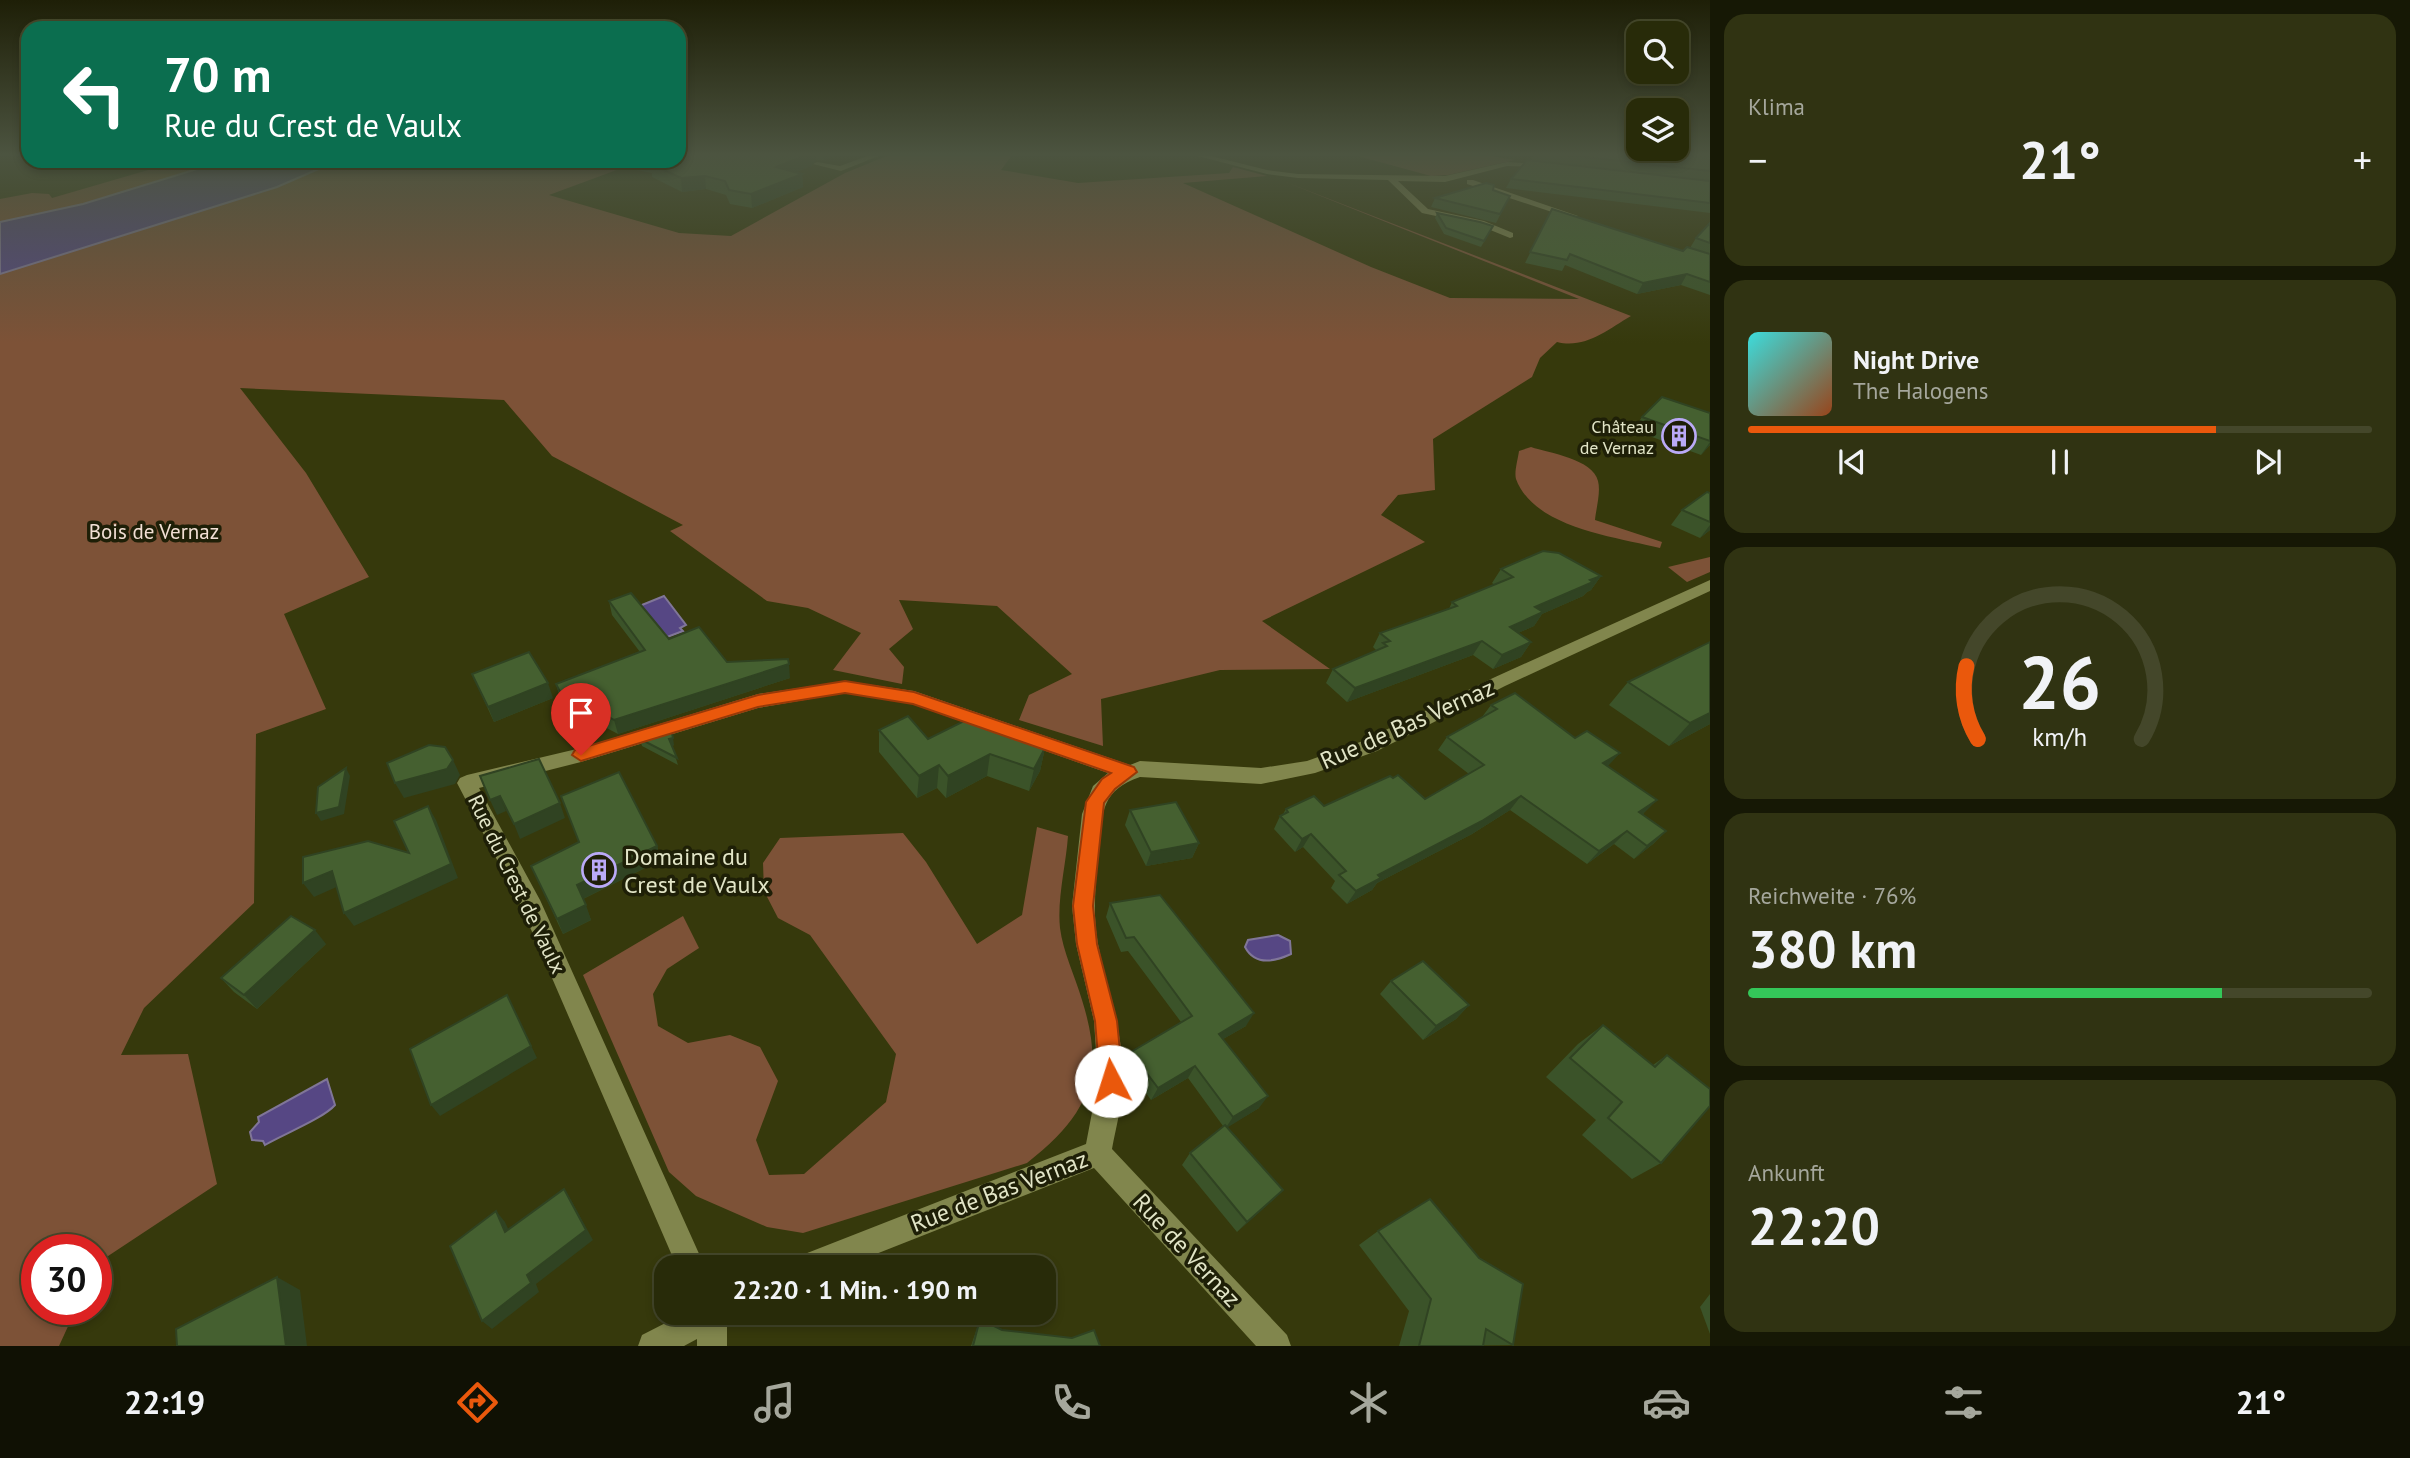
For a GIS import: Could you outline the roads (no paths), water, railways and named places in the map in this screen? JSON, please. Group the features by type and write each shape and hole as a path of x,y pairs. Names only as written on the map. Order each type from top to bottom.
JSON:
{"street":[{"path":"1457,218 1510,234"},
{"path":"1577,218 1590,222"},
{"name":"Rue de Bas Vernaz","path":"838,1255 1098,1153 1111,1081 1106,1021 1087,944 1083,906 1095,802 1109,784 1128,772 1173,769 1261,776 1308,768 1370,746 1499,682 1710,585"},
{"name":"Rue du Crest de Vaulx","path":"686,1255 529,900 467,783 581,755 758,701 845,687 914,698 1128,772"},
{"name":"Rue de Vernaz","path":"1098,1153 1276,1346"},
{"path":"653,1346 693,1325"},
{"path":"712,1346 713,1325"}],"place":[{"name":"Château de Vernaz","path":"1679,436"},
{"name":"Domaine du Crest de Vaulx","path":"599,870"}],"park label":[{"name":"Bois de Vernaz","path":"154,531"}]}
